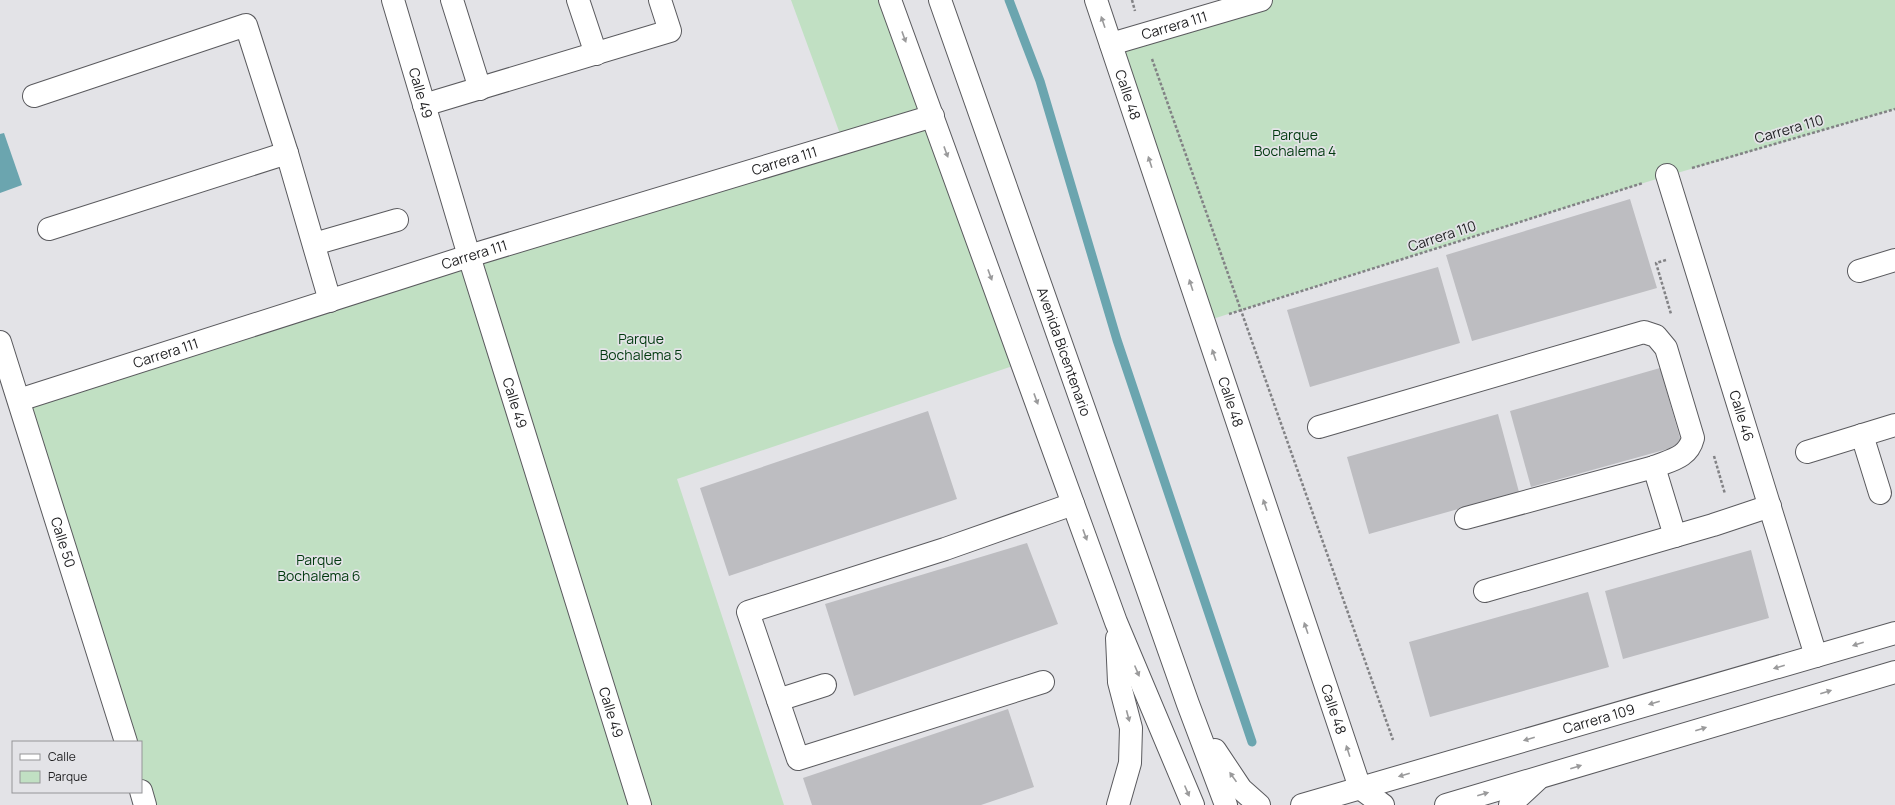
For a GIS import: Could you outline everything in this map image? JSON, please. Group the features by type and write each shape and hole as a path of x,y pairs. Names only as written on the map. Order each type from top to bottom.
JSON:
{"street":[{"name":"Calle 49","path":"393,0 469,256 640,805"},
{"path":"452,0 480,89"},
{"path":"578,0 596,54"},
{"path":"424,105 670,31 660,0"},
{"path":"890,0 1116,622 1193,805"},
{"name":"Avenida Bicentenario","path":"940,0 1188,704 1226,805"},
{"name":"Calle 48","path":"1096,0 1358,797"},
{"name":"Carrera 111","path":"1111,44 1261,0"},
{"path":"34,96 246,25 287,153 330,301"},
{"name":"Carrera 111","path":"19,400 469,256 932,116"},
{"path":"49,229 287,153"},
{"name":"Calle 46","path":"1659,178 1770,506 1816,656"},
{"path":"314,244 397,220"},
{"path":"1859,271 1895,260"},
{"path":"1319,427 1644,332 1656,336 1666,348 1693,438 1690,448 1681,456 1654,467 1466,518"},
{"name":"Calle 50","path":"0,342 126,741"},
{"path":"1807,452 1895,425"},
{"path":"1862,435 1880,493"},
{"path":"1654,467 1675,536"},
{"path":"1043,682 798,759 748,612 945,548 1073,504"},
{"path":"1485,591 1675,536 1770,506"},
{"path":"1116,622 1119,682 1132,728 1130,763 1118,805"},
{"name":"Carrera 109","path":"1302,805 1358,797 1895,633"},
{"path":"1446,805 1895,672"},
{"path":"778,700 825,685"},
{"name":"Avenida Bicentenario","path":"1188,704 1219,758 1241,789 1259,805"},
{"path":"1510,805 1539,778"},
{"path":"142,793 145,805"},
{"path":"1358,797 1383,805"}],"path":[{"path":"1144,35 1393,740"},
{"name":"Carrera 110","path":"1689,169 1895,109"},
{"name":"Carrera 110","path":"1241,310 1659,178"}],"green space":[{"path":"791,0 890,0 1022,363 677,479 784,805 145,805 142,793 142,741 126,741 19,400 843,142"},
{"name":"Parque Bochalema 4","path":"1261,0 1895,0 1895,109 1650,181 1203,322 1111,44"}],"water":[{"path":"4,133 22,185 0,193 0,134"}],"building":[{"path":"1630,199 1657,288 1472,341 1446,255"},
{"path":"1438,267 1460,343 1310,387 1287,310"},
{"path":"1660,368 1682,445 1531,487 1510,411"},
{"path":"928,411 957,499 729,576 700,488"},
{"path":"1498,414 1519,492 1369,534 1347,457"},
{"path":"1027,543 1058,624 854,696 825,604"},
{"path":"1751,550 1769,618 1623,659 1605,591"},
{"path":"1588,592 1609,667 1430,717 1409,642"},
{"path":"1008,709 1034,787 981,805 812,805 803,778"}],"waterway":[{"path":"1009,0 1040,81 1117,340 1252,742"}],"park label":[{"name":"Parque Bochalema 5","path":"641,348"},
{"name":"Parque Bochalema 6","path":"319,568"}]}
